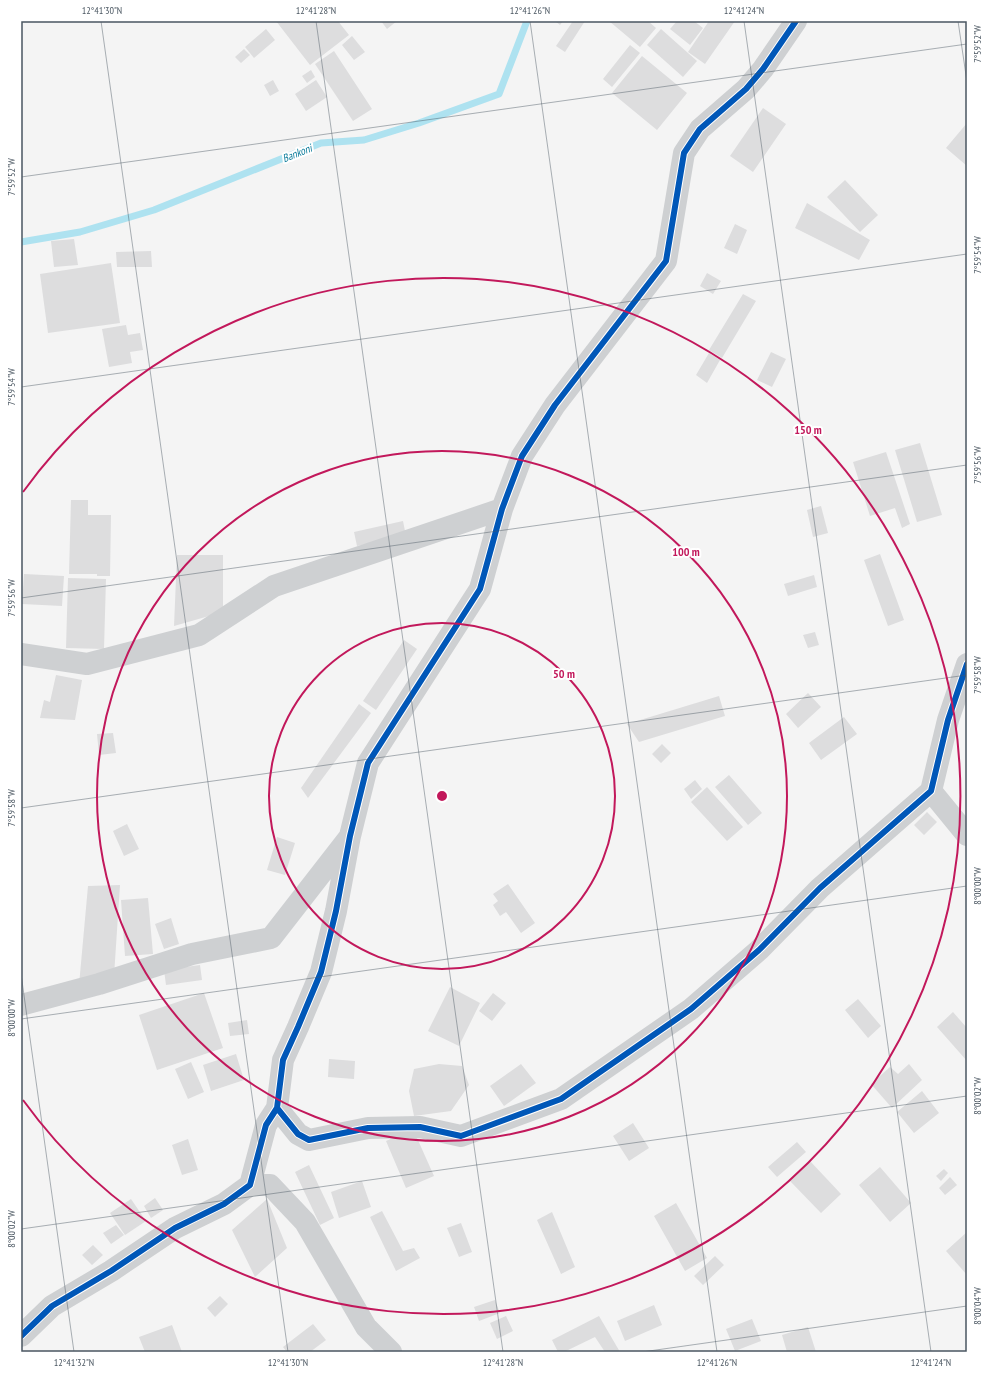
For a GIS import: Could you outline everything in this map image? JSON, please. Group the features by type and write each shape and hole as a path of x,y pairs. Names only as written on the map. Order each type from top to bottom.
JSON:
{"street":[{"path":"250,1185 266,1125 277,1108 283,1060 321,972 336,911 350,836 368,763 480,589 502,509 522,456 551,411 666,261 684,153 700,129 746,89 763,69 796,21"},
{"path":"21,654 87,664 200,635 274,586 502,509"},
{"path":"277,1108 298,1134 309,1140 368,1128 420,1127 461,1136 561,1099 691,1010 759,950 820,888 931,791 948,720 967,664"},
{"path":"931,791 967,835"},
{"path":"21,1005 99,984 192,954 271,938 350,836"},
{"path":"21,1336 52,1306 112,1271 175,1228 224,1204 250,1185 270,1185 306,1222 366,1327 391,1352"}],"building":[{"path":"276,21 338,21 349,35 310,65"},
{"path":"381,21 397,21 387,29"},
{"path":"555,21 563,21 560,25"},
{"path":"573,21 585,21 565,52 556,46"},
{"path":"609,21 648,21 656,28 640,47"},
{"path":"677,21 694,21 703,28 690,45 670,29"},
{"path":"709,21 735,21 705,64 688,52"},
{"path":"266,29 275,40 254,58 245,47"},
{"path":"661,29 697,61 683,77 647,45"},
{"path":"352,36 365,52 354,60 342,45"},
{"path":"630,45 640,53 612,87 603,79"},
{"path":"244,49 250,55 241,63 235,57"},
{"path":"334,51 372,109 353,121 315,64"},
{"path":"642,56 687,93 657,130 612,93"},
{"path":"311,70 315,77 307,83 302,76"},
{"path":"273,80 279,91 270,96 264,85"},
{"path":"316,80 327,97 306,111 295,94"},
{"path":"763,108 786,124 753,172 730,156"},
{"path":"967,123 967,166 946,148"},
{"path":"845,180 878,215 860,232 827,197"},
{"path":"807,203 870,240 859,260 795,228"},
{"path":"735,224 747,230 737,254 724,248"},
{"path":"74,239 78,265 54,267 51,241"},
{"path":"151,251 152,267 117,267 116,252"},
{"path":"111,263 120,323 48,333 40,274"},
{"path":"707,273 721,281 713,294 700,286"},
{"path":"743,294 756,301 722,358 709,350"},
{"path":"126,325 128,335 140,333 143,350 130,352 132,363 109,367 102,329"},
{"path":"771,352 786,359 772,387 757,380"},
{"path":"709,353 720,360 707,383 696,375"},
{"path":"920,443 942,515 917,522 895,450"},
{"path":"886,452 910,524 902,528 895,508 870,516 853,462"},
{"path":"71,500 88,500 88,515 111,515 110,576 97,576 97,574 69,574"},
{"path":"821,506 828,533 813,537 807,510"},
{"path":"403,521 406,536 357,546 354,532"},
{"path":"880,554 904,620 888,626 864,560"},
{"path":"177,555 223,555 223,612 174,626"},
{"path":"24,574 64,576 62,606 22,604"},
{"path":"814,575 817,587 788,596 784,584"},
{"path":"68,578 106,579 104,649 66,648"},
{"path":"815,632 819,645 808,648 803,635"},
{"path":"404,640 417,649 376,710 363,701"},
{"path":"56,675 82,680 75,720 40,718 44,700 50,702"},
{"path":"808,693 821,707 798,728 786,714"},
{"path":"719,696 725,716 639,742 627,724"},
{"path":"359,704 371,713 308,798 301,788"},
{"path":"844,717 857,734 821,760 809,743"},
{"path":"113,733 116,753 99,755 97,734"},
{"path":"662,744 671,753 661,763 652,754"},
{"path":"729,775 762,813 748,825 715,787"},
{"path":"695,780 702,789 691,799 684,789"},
{"path":"707,787 743,827 727,841 691,802"},
{"path":"927,812 937,822 924,835 914,825"},
{"path":"127,824 139,849 124,856 113,831"},
{"path":"277,837 295,843 285,875 267,870"},
{"path":"508,884 535,923 521,933 506,912 500,916 493,905 498,901 493,894"},
{"path":"120,885 114,976 79,985 88,886"},
{"path":"148,898 153,954 125,956 121,900"},
{"path":"171,918 179,944 164,949 155,924"},
{"path":"200,965 202,980 166,985 164,970"},
{"path":"450,987 480,1003 459,1046 428,1031"},
{"path":"204,993 223,1048 157,1070 139,1015"},
{"path":"493,993 506,1003 492,1021 479,1011"},
{"path":"858,999 881,1026 868,1038 845,1010"},
{"path":"953,1012 967,1028 967,1061 937,1027"},
{"path":"247,1020 249,1034 230,1036 228,1023"},
{"path":"236,1054 244,1080 211,1091 203,1065"},
{"path":"329,1059 355,1061 354,1079 328,1077"},
{"path":"191,1062 204,1092 188,1099 175,1069"},
{"path":"439,1064 462,1066 469,1085 451,1111 414,1116 409,1091 414,1069"},
{"path":"521,1064 536,1083 504,1106 490,1086"},
{"path":"909,1064 922,1080 892,1108 871,1084 890,1067 898,1074"},
{"path":"922,1091 939,1113 914,1133 897,1112"},
{"path":"633,1123 649,1148 629,1161 613,1136"},
{"path":"413,1129 434,1176 406,1188 386,1141"},
{"path":"188,1139 198,1170 182,1175 172,1145"},
{"path":"797,1142 806,1152 777,1177 768,1167"},
{"path":"810,1161 841,1194 821,1213 790,1181"},
{"path":"309,1165 334,1218 320,1225 295,1172"},
{"path":"880,1167 911,1203 890,1222 859,1185"},
{"path":"944,1169 948,1173 941,1181 936,1176"},
{"path":"950,1177 957,1185 945,1195 939,1188"},
{"path":"362,1181 371,1207 339,1218 331,1192"},
{"path":"155,1198 163,1210 151,1218 144,1206"},
{"path":"131,1199 146,1221 125,1235 110,1213"},
{"path":"267,1199 287,1248 255,1277 232,1230"},
{"path":"676,1203 707,1258 685,1271 654,1216"},
{"path":"382,1211 403,1251 414,1248 420,1258 396,1271 370,1217"},
{"path":"552,1212 575,1267 561,1274 537,1220"},
{"path":"461,1223 472,1252 459,1257 447,1228"},
{"path":"116,1225 124,1235 111,1244 103,1233"},
{"path":"967,1232 967,1275 946,1251"},
{"path":"93,1245 103,1255 92,1265 82,1255"},
{"path":"715,1256 724,1265 703,1285 694,1276"},
{"path":"220,1296 228,1304 215,1317 207,1308"},
{"path":"495,1300 500,1313 479,1321 474,1307"},
{"path":"654,1305 662,1325 625,1341 617,1321"},
{"path":"506,1316 513,1331 497,1339 490,1323"},
{"path":"599,1316 620,1352 605,1352 595,1337 564,1352 558,1352 552,1340"},
{"path":"752,1319 761,1341 735,1351 726,1329"},
{"path":"313,1324 326,1340 310,1352 287,1352 283,1347"},
{"path":"172,1325 182,1352 145,1352 139,1337"},
{"path":"808,1327 816,1352 787,1352 782,1335"}],"waterway":[{"name":"Bankoni","path":"21,242 80,232 154,210 321,143 364,140 419,123 499,94 527,21"}],"cycle path":[{"path":"21,1336 52,1306 111,1271 175,1228 224,1204 250,1185 266,1125 277,1108 283,1060 321,972 336,911 350,836 368,763 480,589 502,509 522,456 555,405 666,261 684,153 700,129 746,89 763,69 796,21"},
{"path":"277,1108 298,1134 309,1140 368,1128 420,1127 461,1136 561,1099 691,1009 759,950 820,888 931,791 948,720 967,664"}]}
